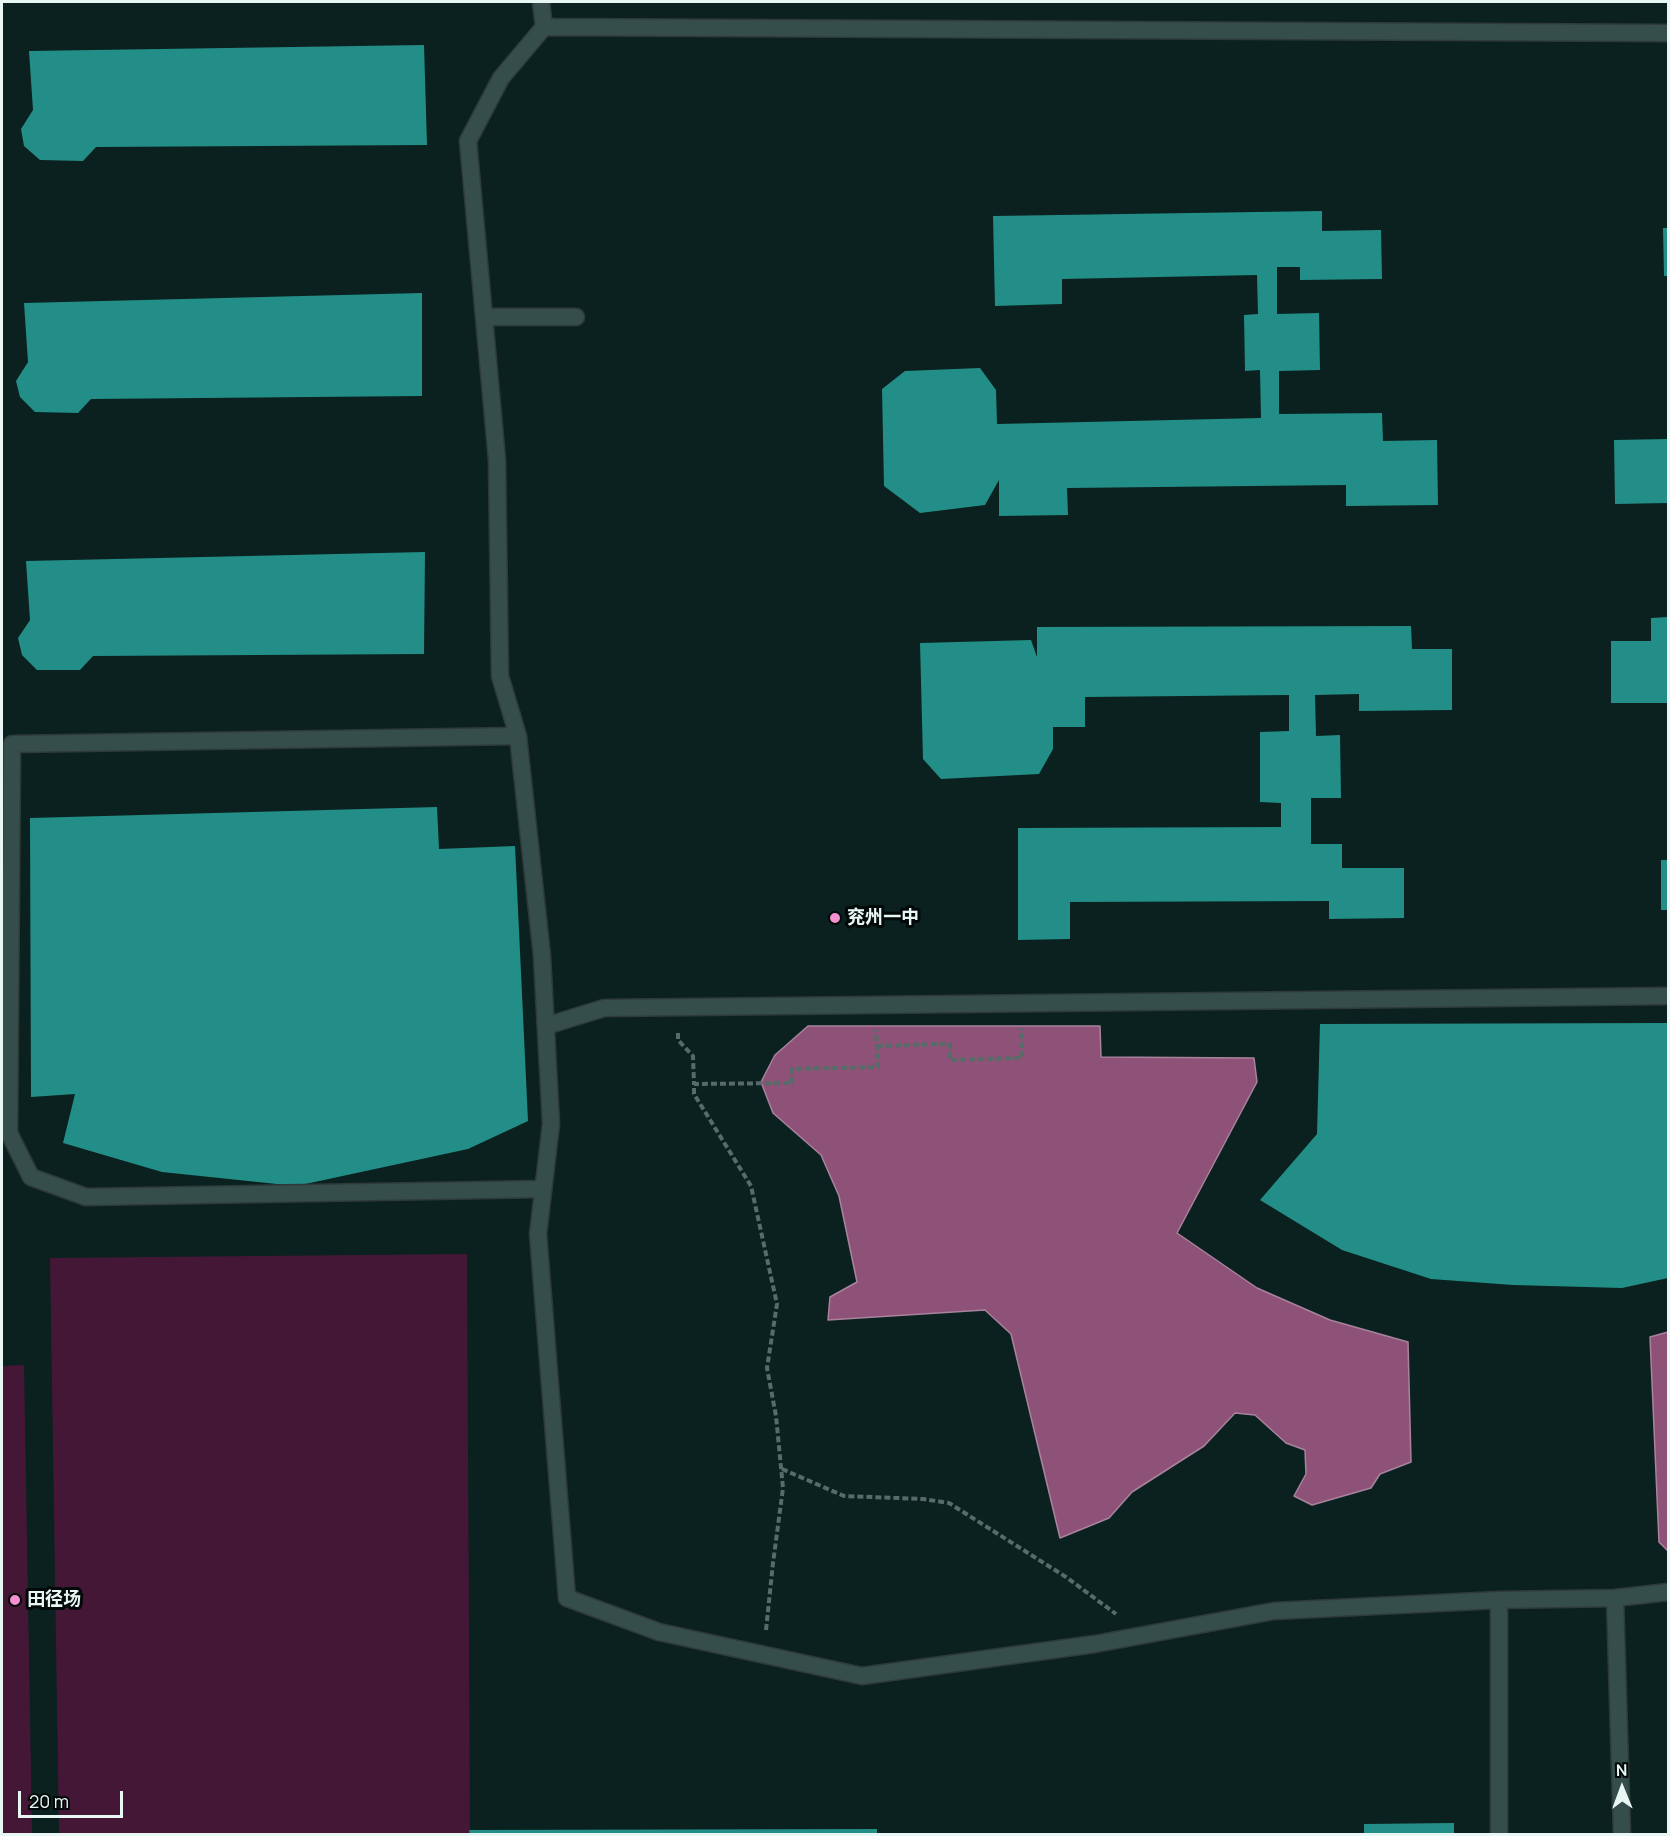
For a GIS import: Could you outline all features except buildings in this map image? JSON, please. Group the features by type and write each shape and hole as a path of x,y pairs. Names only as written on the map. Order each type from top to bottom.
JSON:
{"lane":[{"path":"541,2 544,27 501,78 468,141 497,460 500,676 518,736 542,956 551,1124 538,1234 567,1598 659,1632 862,1676 1122,1639 1274,1611 1499,1600 1615,1598 1668,1592"},
{"path":"544,27 1668,33"},
{"path":"484,317 576,317"},
{"path":"518,736 12,744 9,1133 31,1177 86,1197 543,1189"},
{"path":"546,1026 604,1008 1668,996"},
{"path":"1615,1598 1622,1834"},
{"path":"1499,1600 1499,1834"}],"path":[{"path":"877,1046 950,1044 950,1060 1022,1058 1021,1003"},
{"path":"679,1006 678,1040 693,1056 694,1094 751,1186 777,1304 767,1368 776,1416 783,1488 763,1655"},
{"path":"694,1084 792,1083 792,1069 878,1067 876,1006"},
{"path":"782,1468 844,1496 923,1499 949,1503 1066,1577 1120,1617 1122,1639"}],"shaded area":[{"path":"808,1026 1100,1026 1101,1057 1254,1058 1257,1082 1177,1233 1257,1288 1330,1320 1408,1342 1411,1462 1380,1474 1371,1488 1312,1505 1294,1496 1306,1474 1305,1450 1286,1443 1255,1415 1235,1413 1204,1446 1132,1492 1109,1518 1060,1538 1011,1334 985,1310 828,1320 830,1297 857,1282 839,1196 821,1155 773,1113 761,1082 775,1055"},
{"path":"467,1254 470,1834 59,1834 50,1258"},
{"path":"1668,1332 1668,1551 1659,1542 1650,1337"},
{"name":"田径场","path":"24,1365 32,1834 2,1834 2,1366"}],"place":[{"name":"兖州一中","path":"835,918"},
{"name":"田径场","path":"15,1600"}]}
